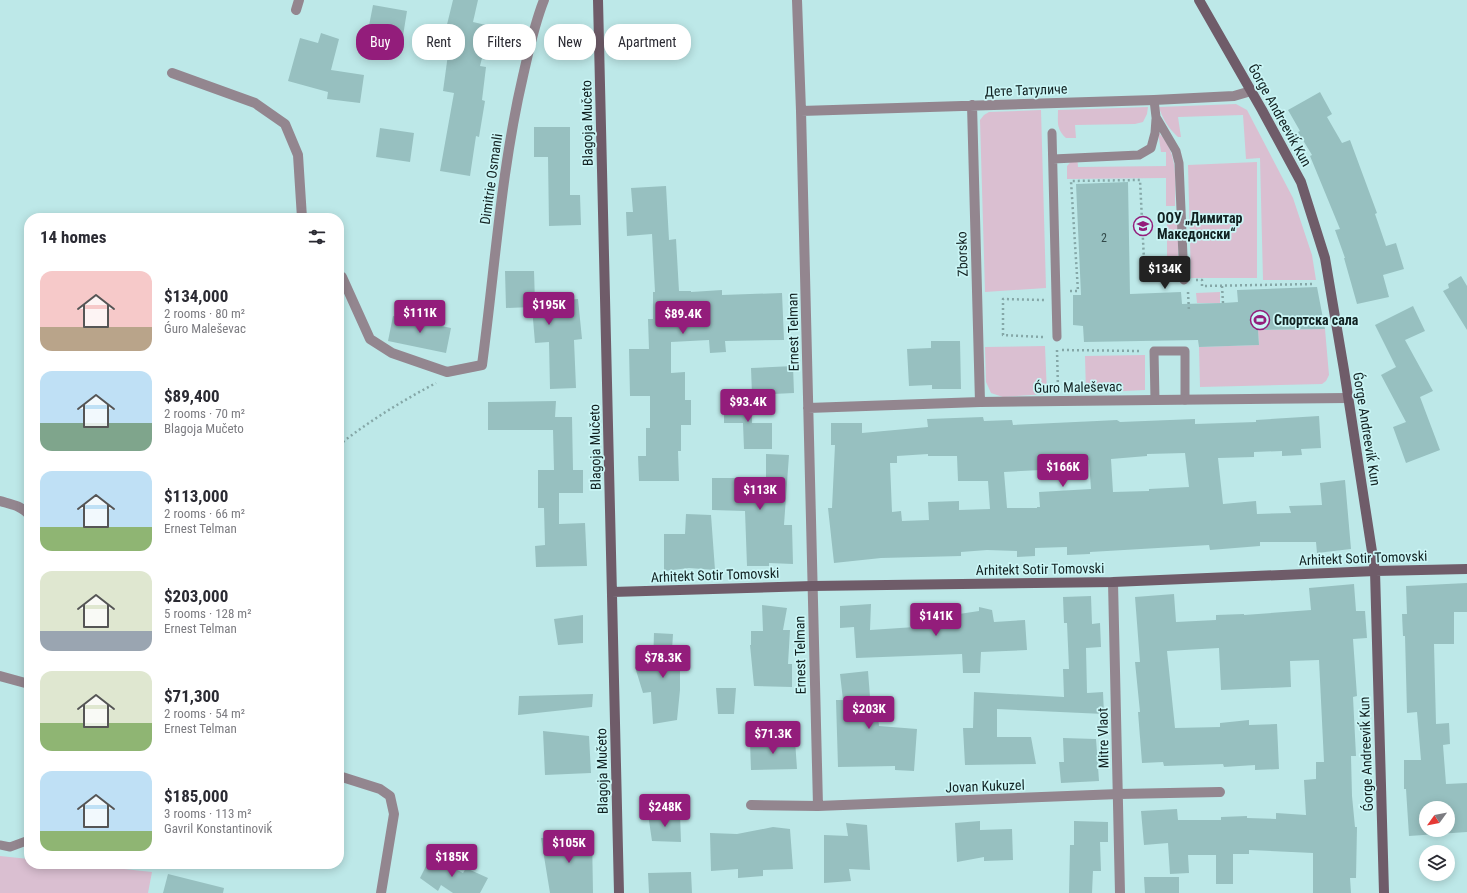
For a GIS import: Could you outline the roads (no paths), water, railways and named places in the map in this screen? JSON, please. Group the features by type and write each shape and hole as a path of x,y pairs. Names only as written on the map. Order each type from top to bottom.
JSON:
{"street":[{"name":"Dimitrie Osmanli","path":"344,281 370,339 392,353 447,372 482,364 512,128 536,22 544,0"},
{"name":"Blagoja Mučeto","path":"598,0 619,893"},
{"name":"Ernest Telman","path":"797,0 818,806"},
{"name":"Ǵorge Andreeviḱ Kun","path":"1200,1 1252,91 1301,182 1325,258 1374,571 1384,893"},
{"path":"172,73 255,103 286,124 298,155 302,213"},
{"name":"Дете Татуличе","path":"801,111 1154,100 1234,96 1252,91"},
{"name":"Zborsko","path":"972,105 980,402"},
{"name":"Ǵuro Maleševac","path":"808,408 980,402 1348,398"},
{"path":"0,501 18,506 24,510"},
{"name":"Arhitekt Sotir Tomovski","path":"612,592 812,586 1113,582 1374,571 1467,569"},
{"name":"Mitre Vlaot","path":"1113,582 1119,794 1120,893"},
{"path":"0,676 24,683"},
{"path":"344,778 380,789 390,796 394,814 381,893"},
{"name":"Jovan Kukuzel","path":"751,805 818,806 1119,794 1220,792"}],"lane":[{"path":"1053,159 1139,155 1151,148 1156,133 1154,100"},
{"path":"1156,117 1172,142 1179,163 1186,284"},
{"path":"1052,133 1057,337"},
{"path":"1155,400 1154,351 1185,351 1185,400"},
{"path":"0,845 10,847 24,842"}],"place":[{"name":"ООУ „Димитар Македонски“","path":"1143,226"},
{"name":"Спортска сала","path":"1260,320"}]}
